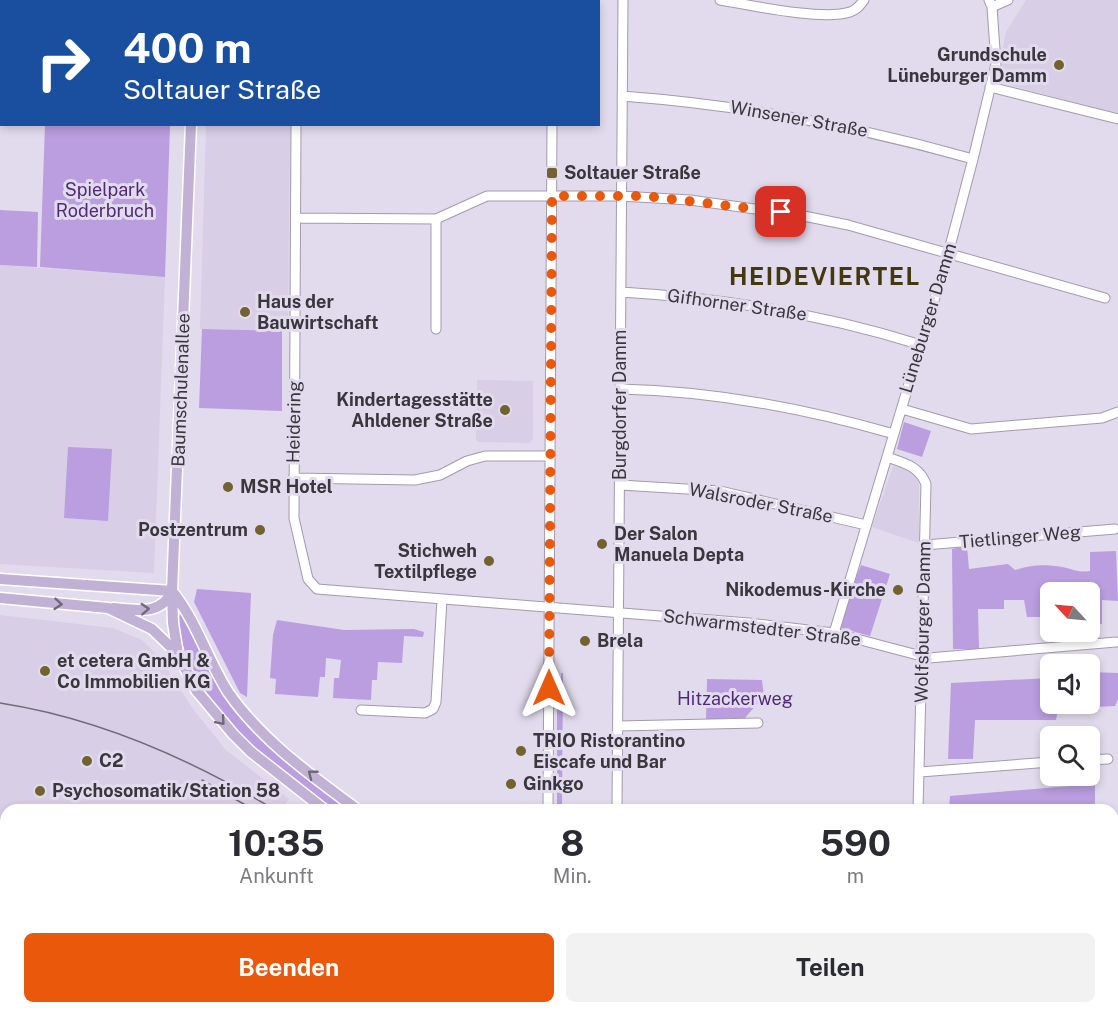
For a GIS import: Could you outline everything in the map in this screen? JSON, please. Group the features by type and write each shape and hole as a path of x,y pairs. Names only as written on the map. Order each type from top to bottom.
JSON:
{"main road":[{"name":"Baumschulenallee","path":"178,654 173,623 172,591 191,126"},
{"path":"0,579 172,591"},
{"path":"0,598 150,610 162,606 172,591"},
{"path":"172,591 195,624 228,691 245,713 281,749 350,804"},
{"path":"108,608 152,629 178,654 196,690 232,734 250,752 317,804"}],"street":[{"name":"Burgdorfer Damm","path":"618,804 623,0"},
{"path":"720,0 806,13 847,13 854,11 864,0"},
{"path":"991,4 1008,0"},
{"name":"Lüneburger Damm","path":"834,633 948,254 973,159 996,64 991,4"},
{"path":"990,87 1118,119"},
{"name":"Winsener Straße","path":"622,96 704,102 777,113 858,129 973,159"},
{"name":"Heidering","path":"296,126 294,518 308,579 317,589 549,608"},
{"path":"548,804 552,126"},
{"path":"296,218 436,219 479,198 620,196 690,200 799,215 848,225 1105,298"},
{"path":"436,219 436,329"},
{"name":"Gifhorner Straße","path":"621,292 732,301 858,325 921,345"},
{"path":"620,389 655,390 759,402 848,421 894,434"},
{"path":"902,409 971,429 1102,418 1118,412"},
{"path":"293,478 416,480 440,475 467,461 485,456 550,456"},
{"name":"Wolfsburger Damm","path":"887,457 914,467 922,474 926,484 924,656 918,804"},
{"name":"Walsroder Straße","path":"620,485 720,491 866,525"},
{"name":"Tietlinger Weg","path":"925,545 1115,529"},
{"path":"361,710 425,713 433,709 436,702 442,599"},
{"name":"Schwarmstedter Straße","path":"549,608 619,612 834,633 924,656 1116,642"},
{"path":"618,726 758,723"},
{"path":"1100,759 1108,759"},
{"path":"920,772 1040,763"}],"shaded area":[{"name":"Grundschule Lüneburger Damm","path":"1026,0 1118,0 1118,114 1002,83 999,74 1006,32"},
{"path":"206,126 290,126 288,331 200,329"},
{"path":"0,265 165,277 154,573 0,564"},
{"name":"Kindertagesstätte Ahldener Straße","path":"477,380 533,381 533,439 530,443 479,442 476,440"},
{"path":"893,466 910,471 919,480 919,543 872,527"},
{"path":"0,615 113,628 142,640 161,659 193,709 226,750 289,799 285,804 0,804"}],"green space":[{"name":"Spielpark Roderbruch","path":"45,126 170,126 165,277 40,267"},
{"path":"0,210 38,212 37,267 0,265"},
{"path":"202,329 282,331 282,411 199,408"},
{"path":"904,422 931,431 922,457 897,449"},
{"path":"68,447 112,449 108,521 64,518"},
{"path":"967,546 969,569 1008,564 1015,570 1044,565 1078,571 1090,571 1090,552 1116,551 1118,601 1102,600 1102,624 1100,624 1100,582 1040,582 1040,617 1027,617 1024,600 1004,600 1004,609 978,609 979,649 953,649 952,549"},
{"path":"861,565 890,574 870,636 837,627"},
{"path":"197,589 251,593 247,697 240,693 194,602"},
{"path":"184,613 217,683 245,721 346,804 324,804 318,800 234,727 202,687 190,665 182,641 179,616"},
{"path":"277,620 344,630 414,629 424,632 423,637 404,636 402,663 378,662 377,680 372,680 371,700 333,698 334,678 339,678 341,660 326,658 325,677 320,677 318,697 275,694 276,679 270,678 273,635"},
{"path":"1100,672 1118,673 1118,699 1115,706 1100,707"},
{"path":"561,673 563,673 562,804 557,804 557,693 561,692"},
{"name":"Hitzackerweg","path":"707,679 762,680 764,696 744,719 706,720"},
{"path":"1040,679 1040,714 1057,714 1056,720 975,720 973,759 948,759 951,683"},
{"path":"1095,786 1095,804 949,804 950,796"}],"tram line":[{"path":"0,703 72,719 142,743 210,774 265,804"},
{"path":"202,780 244,804"}],"place":[{"name":"Grundschule Lüneburger Damm","path":"1059,65"},
{"name":"Soltauer Straße","path":"552,173"},
{"name":"Haus der Bauwirtschaft","path":"245,312"},
{"name":"Kindertagesstätte Ahldener Straße","path":"505,410"},
{"name":"MSR Hotel","path":"228,487"},
{"name":"Postzentrum","path":"260,530"},
{"name":"Der Salon Manuela Depta","path":"602,544"},
{"name":"Stichweh Textilpflege","path":"489,561"},
{"name":"Nikodemus-Kirche","path":"898,590"},
{"name":"Brela","path":"585,641"},
{"name":"et cetera GmbH & Co Immobilien KG","path":"45,671"},
{"name":"TRIO Ristorantino Eiscafe und Bar","path":"521,751"},
{"name":"C2","path":"87,761"},
{"name":"Ginkgo","path":"511,784"},
{"name":"Psychosomatik/Station 58","path":"40,791"}],"district":[{"name":"HEIDEVIERTEL","path":"825,277"}],"route":[{"path":"549,688 552,196 645,196 781,212"}]}
